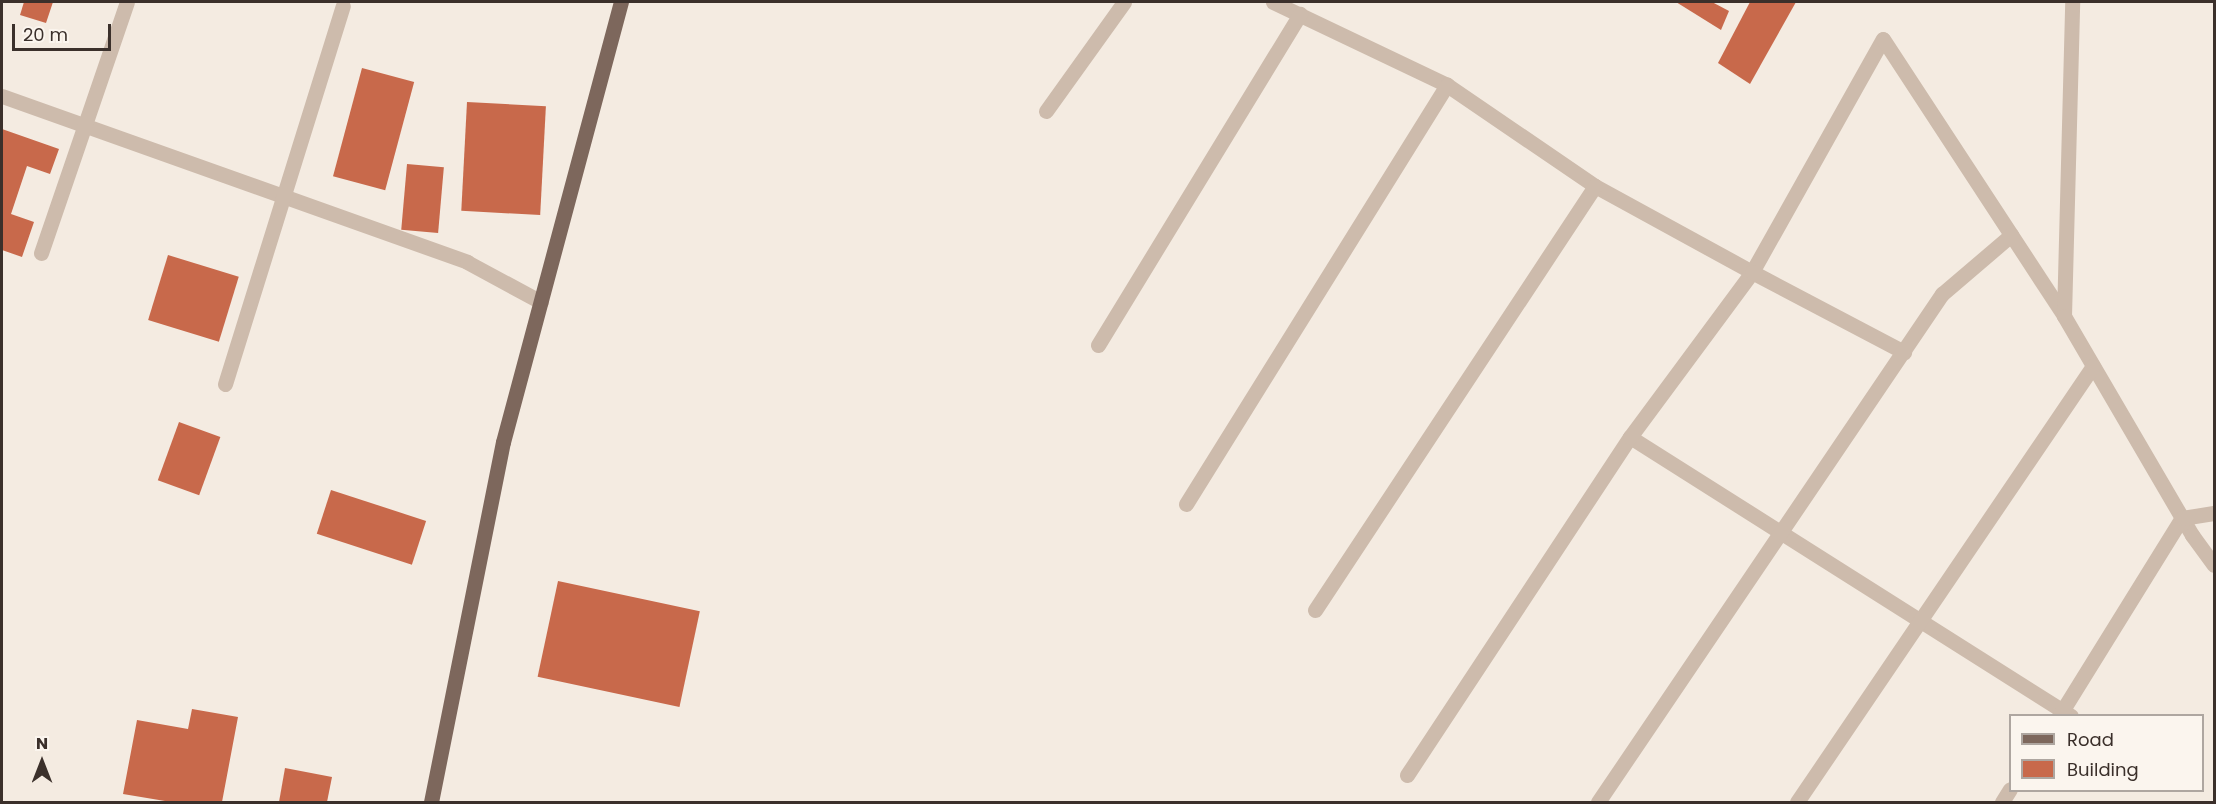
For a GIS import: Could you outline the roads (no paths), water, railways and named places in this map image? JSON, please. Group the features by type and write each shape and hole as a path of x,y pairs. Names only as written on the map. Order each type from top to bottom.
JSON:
{"main road":[{"path":"431,802 503,442 621,2"}],"street":[{"path":"41,253 127,2"},
{"path":"1046,111 1124,2"},
{"path":"1273,2 1447,86 1595,186 1904,352"},
{"path":"2064,316 2072,2"},
{"path":"225,384 343,6"},
{"path":"1098,345 1300,14"},
{"path":"1407,775 1630,437 1752,272 1884,39 2064,316 2182,518 2214,565"},
{"path":"1186,504 1447,86"},
{"path":"2,96 467,262 541,302"},
{"path":"1316,610 1595,186"},
{"path":"1598,802 1783,534 1942,294 2011,235"},
{"path":"1797,802 1922,622 2093,366"},
{"path":"1630,437 2064,714 2182,518"},
{"path":"2182,518 2214,513"}]}
